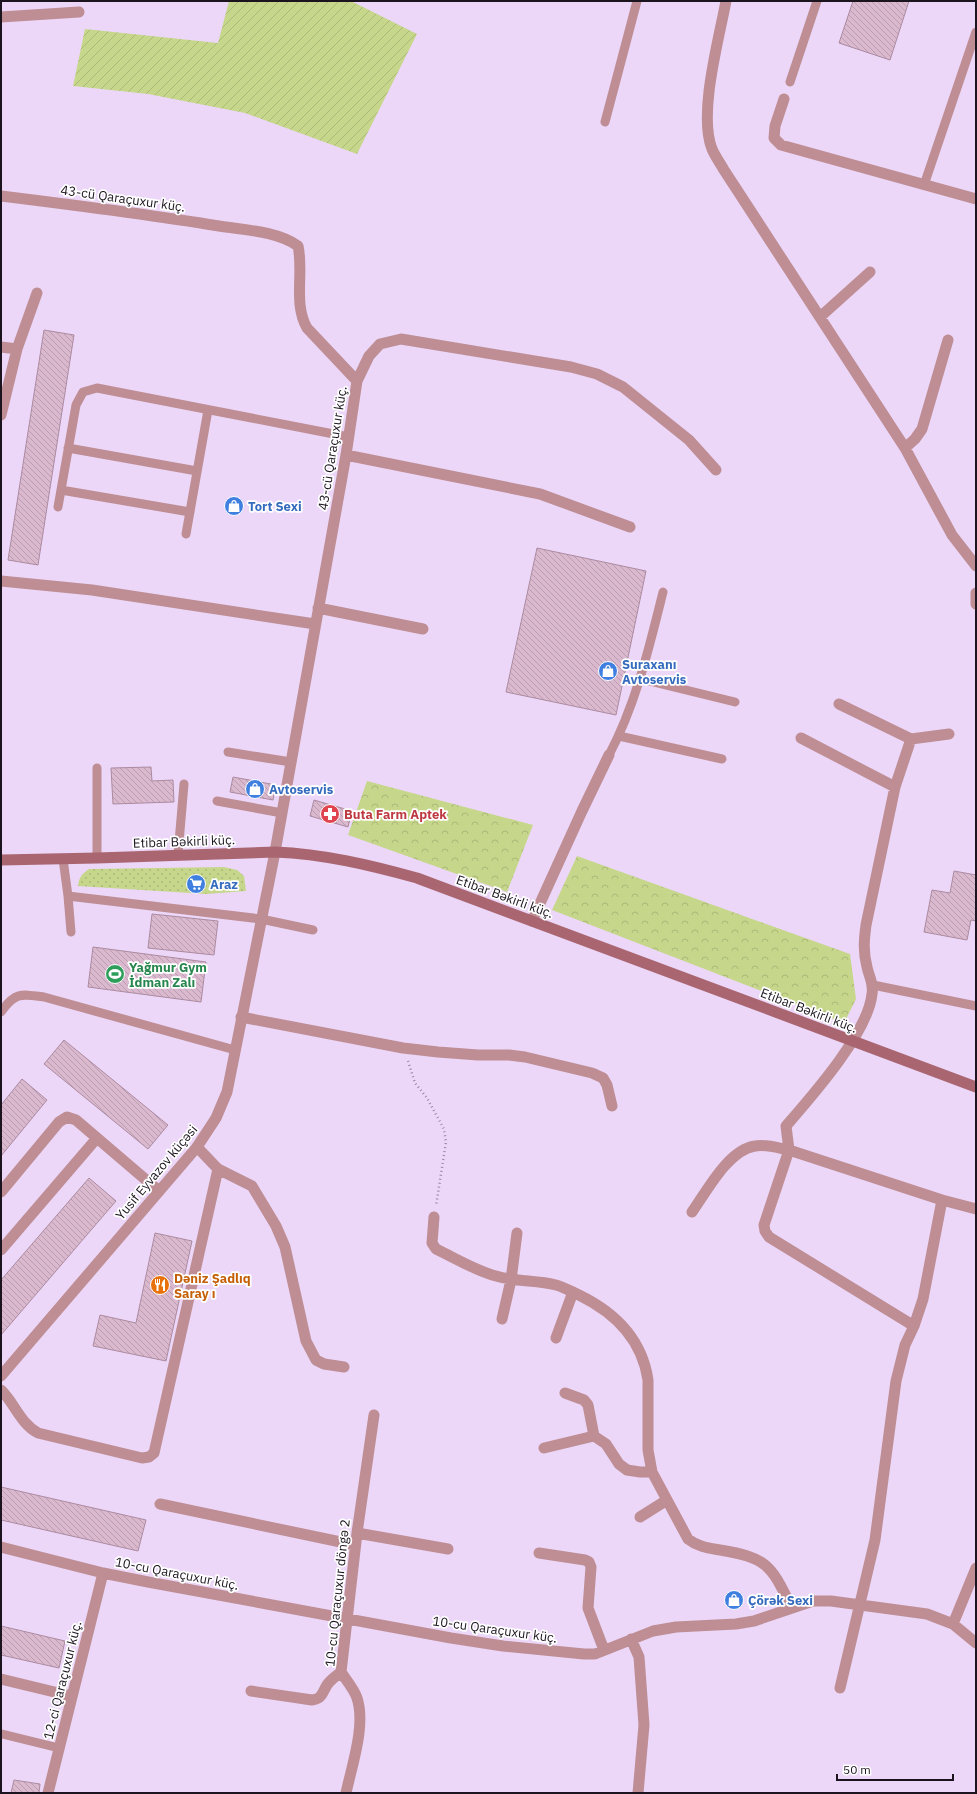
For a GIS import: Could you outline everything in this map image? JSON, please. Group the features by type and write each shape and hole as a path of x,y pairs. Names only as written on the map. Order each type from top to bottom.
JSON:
{"main road":[{"name":"Etibar Bəkirli küç.","path":"1,860 275,852 300,853 330,857 371,866 417,878 852,1042 976,1087"}],"street":[{"path":"726,1 709,93 707,128 712,149 724,170 905,448 952,535 976,566"},
{"path":"1,17 79,12"},
{"path":"784,99 775,126 774,138 781,145 976,199"},
{"name":"43-cü Qaraçuxur küç.","path":"1,196 186,220 263,233 290,240 298,246 301,258 301,318 307,328 357,381 346,455 275,852"},
{"path":"820,317 870,272"},
{"path":"1,415 16,349 36,293"},
{"path":"357,381 369,356 380,344 401,339 571,367 597,374 623,387 689,440 716,470"},
{"path":"905,448 915,439 922,429 948,340"},
{"path":"1,347 16,349"},
{"path":"346,455 540,494 630,527"},
{"path":"1,582 92,590 315,624"},
{"path":"976,593 976,604"},
{"path":"318,608 423,629"},
{"path":"839,704 911,739 949,734"},
{"path":"801,738 895,786"},
{"path":"911,739 895,786 866,925 863,946 867,969 873,985 870,1004 852,1042 814,1095 786,1126 789,1150 764,1225 765,1231 770,1237 914,1326"},
{"path":"532,921 609,755"},
{"name":"Yusif Eyvazov küçəsi","path":"1,1376 197,1147 206,1135 222,1105 235,1050 275,852"},
{"path":"241,1017 403,1048 446,1053 525,1057 592,1073 603,1078 607,1085 612,1106"},
{"path":"1,1192 58,1122 67,1117 76,1120 159,1191"},
{"path":"1,1250 97,1138"},
{"path":"692,1212 723,1167 744,1150 754,1146 763,1145 789,1150 942,1200 976,1209"},
{"path":"197,1147 218,1169 252,1186 276,1226 285,1247 306,1341 316,1360 324,1364 344,1367"},
{"path":"1,1390 28,1428 38,1433 142,1458 149,1457 154,1452 218,1169"},
{"path":"840,1688 874,1540 896,1381 905,1345 914,1326 923,1299 942,1200"},
{"path":"434,1217 432,1243 436,1248 494,1276 511,1280 557,1286 573,1292 593,1302 610,1314 624,1327 637,1344 646,1369 648,1380 648,1450 652,1472 688,1539 695,1545 735,1552 755,1558 765,1564 776,1576 792,1608"},
{"path":"502,1319 511,1280 516,1233"},
{"path":"556,1338 573,1292"},
{"path":"565,1393 584,1400 588,1406 594,1436 606,1444 619,1464 627,1470 652,1472"},
{"name":"10-cu Qaraçuxur döngə 2","path":"346,1793 360,1730 360,1710 357,1696 341,1672 357,1533 374,1415"},
{"path":"544,1448 594,1436"},
{"path":"640,1517 667,1500"},
{"path":"160,1504 356,1545"},
{"path":"357,1533 448,1549"},
{"name":"10-cu Qaraçuxur küç.","path":"1,1547 103,1573 347,1618 503,1646 584,1654 595,1654 653,1630 676,1627 736,1624 754,1621 813,1602 831,1601 927,1614 953,1624 976,1643"},
{"path":"540,1553 585,1560 589,1562 591,1567 588,1608 604,1650"},
{"path":"953,1624 976,1568"},
{"name":"12-ci Qaraçuxur küç.","path":"48,1793 71,1696 103,1573"},
{"path":"631,1639 639,1657 644,1725 638,1793"},
{"path":"251,1691 312,1700 317,1699 322,1695 327,1684 341,1672"},
{"path":"1,1679 71,1696"}],"lane":[{"path":"605,122 637,1"},
{"path":"790,82 817,1"},
{"path":"924,185 976,32"},
{"path":"58,507 76,405 83,392 97,388 349,437"},
{"path":"186,534 208,410"},
{"path":"68,448 197,471"},
{"path":"61,490 190,512"},
{"path":"609,755 619,736 641,679 663,592"},
{"path":"641,679 735,702"},
{"path":"619,736 722,759"},
{"path":"228,752 291,762"},
{"path":"97,768 97,858"},
{"path":"178,854 184,784"},
{"path":"216,802 282,813"},
{"path":"63,859 71,932"},
{"path":"68,896 261,919 313,930"},
{"path":"873,985 976,1006"},
{"path":"1,1012 10,999 24,994 44,997 235,1050"},
{"path":"2,1734 59,1748"}],"path":[{"path":"403,1048 415,1084 427,1098 444,1129 446,1142 434,1217"}],"green space":[{"path":"229,1 351,1 417,34 357,154 245,113 148,94 73,86 85,29 218,43"},
{"path":"367,781 533,825 507,892 348,835"},
{"path":"577,856 850,954 856,999 844,1023 552,910"},
{"path":"224,867 237,870 244,876 246,891 206,894 78,886 81,876 89,869"}],"building":[{"path":"853,1 909,1 890,60 839,43"},
{"path":"44,330 74,335 38,565 8,560"},
{"path":"537,548 646,571 616,715 506,692"},
{"path":"151,767 152,781 173,780 174,802 113,804 111,768"},
{"path":"233,777 276,785 273,800 230,792"},
{"path":"314,800 352,811 348,827 310,816"},
{"path":"954,871 976,875 976,921 971,920 967,940 924,932 932,890 950,893"},
{"path":"152,914 218,921 214,955 148,948"},
{"path":"93,947 206,962 201,1002 88,987"},
{"path":"64,1040 168,1125 148,1149 44,1064"},
{"path":"22,1079 47,1100 1,1156 1,1105"},
{"path":"89,1178 116,1201 1,1335 1,1280"},
{"path":"155,1233 192,1241 166,1361 93,1346 100,1315 136,1323"},
{"path":"1,1487 146,1520 138,1551 1,1520"},
{"path":"1,1626 65,1641 59,1668 1,1655"},
{"path":"14,1780 40,1784 39,1793 11,1793"}],"place":[{"name":"Tort Sexi","path":"234,506"},
{"name":"Suraxanı Avtoservis","path":"608,671"},
{"name":"Avtoservis","path":"255,789"},
{"name":"Buta Farm Aptek","path":"330,814"},
{"name":"Araz","path":"196,884"},
{"name":"Yağmur Gym İdman Zalı","path":"115,974"},
{"name":"Dəniz Şadlıq Saray ı","path":"160,1285"},
{"name":"Çörək Sexi","path":"734,1600"}]}
